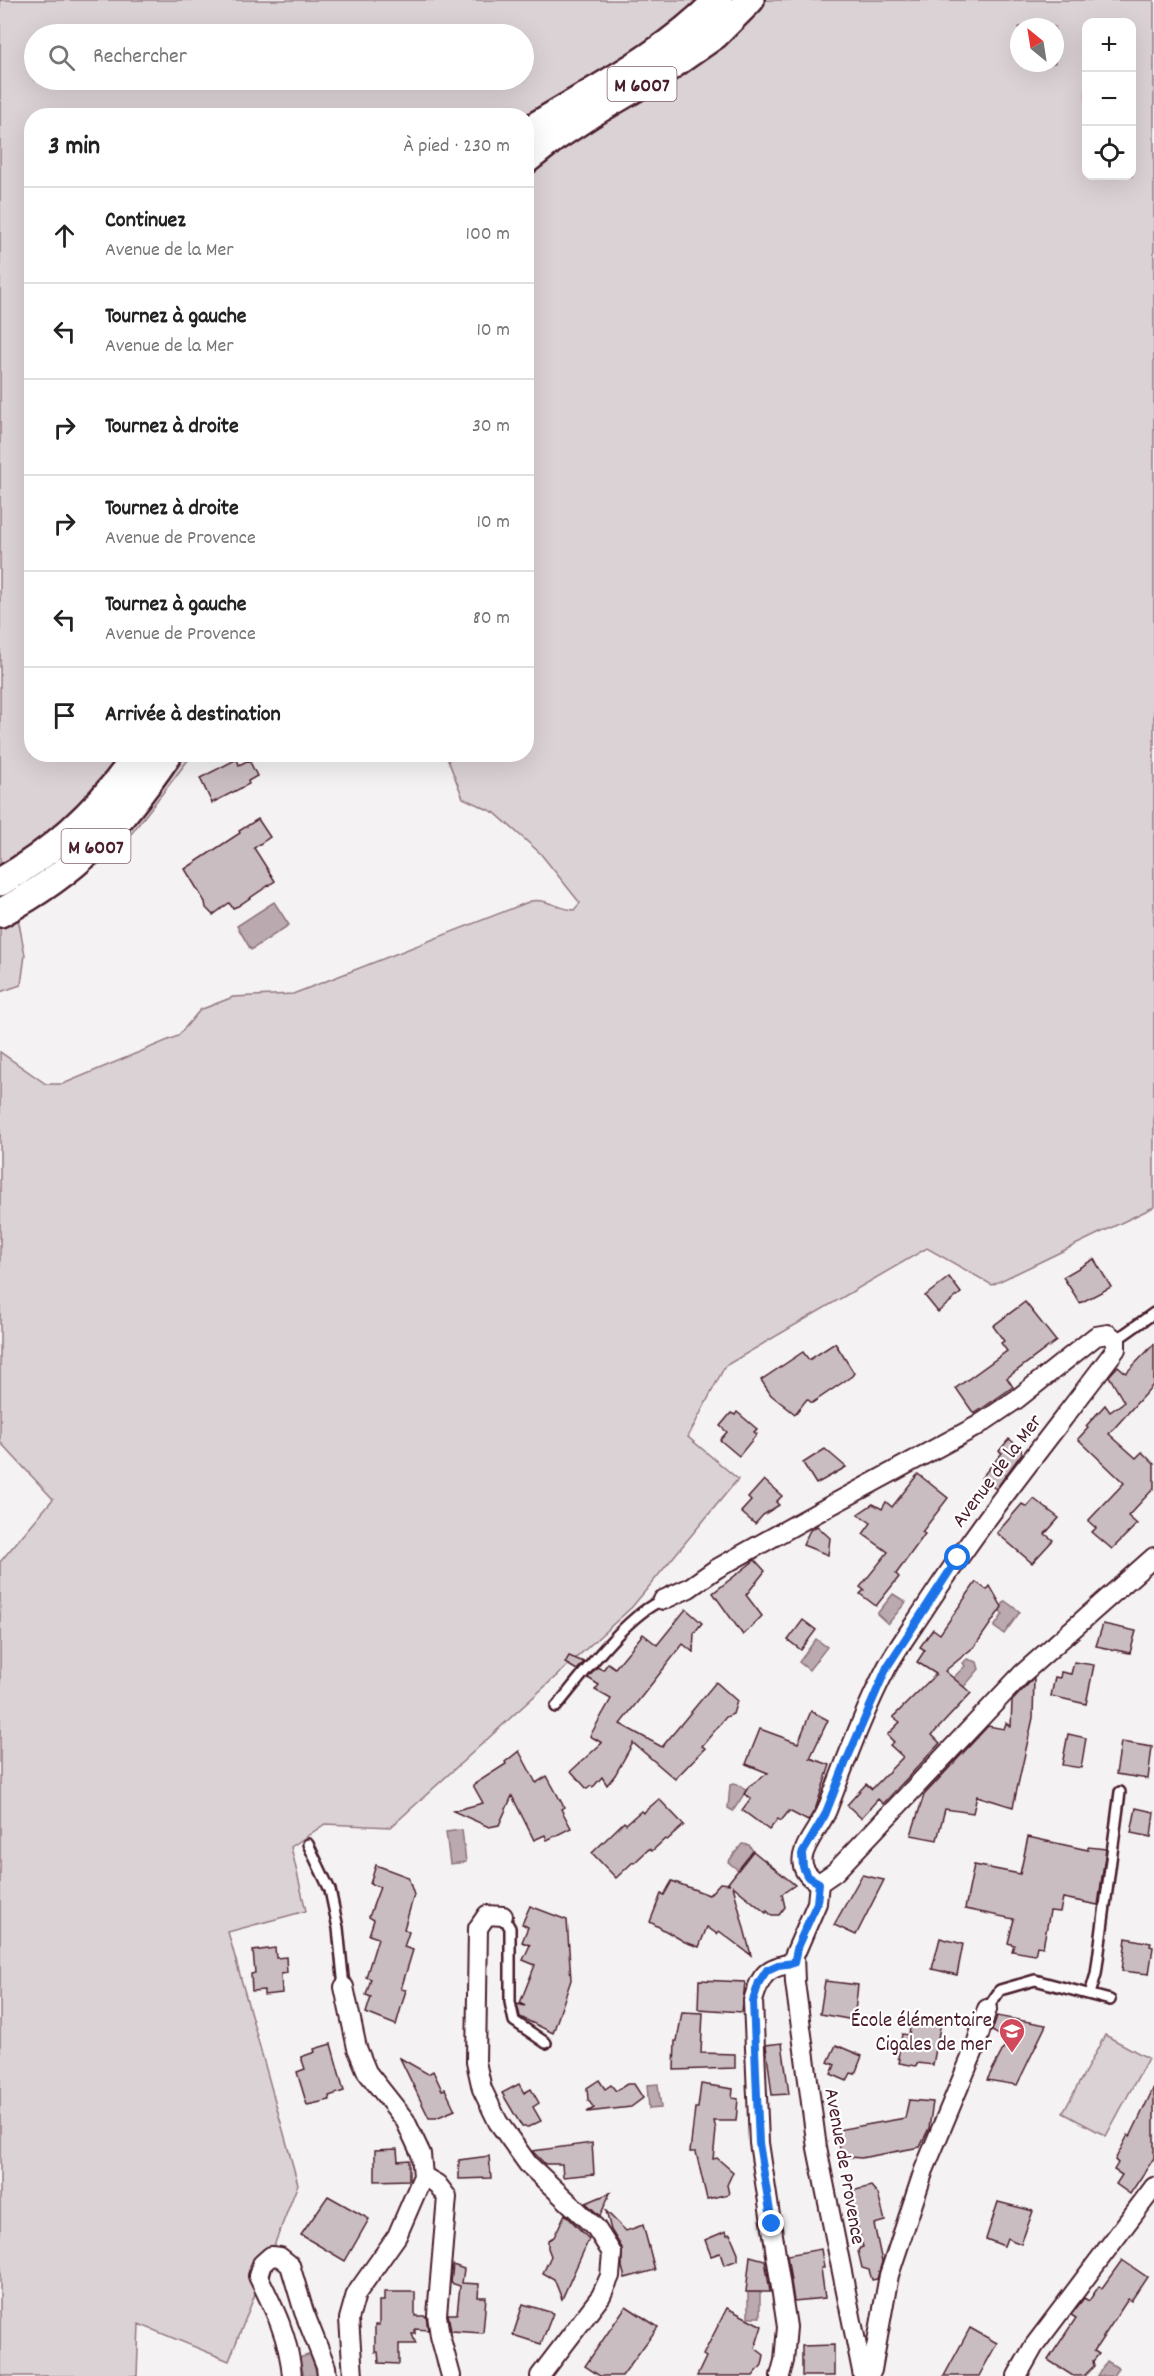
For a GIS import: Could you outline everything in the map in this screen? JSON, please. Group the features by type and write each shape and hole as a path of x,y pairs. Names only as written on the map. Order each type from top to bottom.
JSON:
{"main road":[{"name":"M 6007","path":"534,127 636,66 680,34 718,0"},
{"name":"M 6007","path":"534,154 592,113 671,66 715,35 750,0"},
{"name":"M 6007","path":"0,882 42,854 81,822 131,762"},
{"name":"M 6007","path":"0,913 30,897 96,846 118,823 162,762"}],"street":[{"name":"Avenue de la Mer","path":"663,1600 689,1588 716,1569 977,1426 1017,1399 1096,1336 1108,1334 1116,1340 1116,1350 958,1558 887,1667 825,1815 802,1854 803,1867 807,1876 819,1883"},
{"path":"780,2376 784,2361 787,2327 759,2143 753,2001 759,1982 767,1970 794,1960 817,1903 819,1883 836,1872 1022,1674 1154,1557"},
{"path":"503,1916 487,1915 478,1928 476,2062 482,2089 498,2122 528,2164 596,2228 612,2253 610,2276 601,2296 540,2376"},
{"name":"Avenue de Provence","path":"794,1960 817,2148 863,2376"},
{"path":"344,1988 357,2049 367,2072 405,2120 421,2154 423,2176 397,2236 356,2294 349,2319 353,2376"},
{"path":"863,2376 872,2370 889,2276 924,2170 975,2048 987,2009"},
{"path":"423,2176 437,2184 447,2197 437,2315 451,2376"},
{"path":"1017,2376 1034,2346 1154,2187"},
{"path":"292,2376 290,2352 278,2315 258,2276 262,2264 271,2256 280,2256 290,2265 304,2312 326,2367 327,2376"}],"lane":[{"path":"1116,1340 1154,1313"},
{"name":"Avenue de la Mer","path":"556,1707 633,1618 651,1604 663,1600"},
{"path":"1090,1994 1096,1974 1120,1792"},
{"path":"308,1844 330,1890 338,1928 344,1988"},
{"path":"503,1916 510,1928 510,2002 514,2021 546,2043"},
{"path":"987,2009 1000,1990 1035,1980 1110,2000"}],"shaded area":[{"path":"0,0 1154,0 1154,1207 992,1285 927,1248 725,1366 688,1437 738,1479 632,1607 391,1827 325,1824 291,1847 306,1911 228,1932 298,2184 229,2361 139,2324 137,2376 0,2376 0,1562 53,1499 0,1442 0,1052 46,1084 63,1084 178,1036 200,1010 233,997 293,994 531,901 542,901 574,910 580,903 540,853 495,813 463,798 449,762 534,762 534,108 24,108 24,762 187,762 118,851 18,918 25,955 21,985 0,992"},
{"path":"274,902 289,925 251,950 237,926"},
{"path":"893,1594 906,1602 888,1624 877,1614"},
{"path":"1005,1601 1020,1612 1004,1634 994,1627 1003,1614 999,1610"},
{"path":"816,1639 827,1647 809,1670 799,1662"},
{"path":"967,1659 977,1662 979,1669 963,1688 953,1678 965,1666 963,1663"},
{"path":"730,1785 741,1786 746,1791 733,1811 728,1808"},
{"path":"462,1830 466,1862 450,1864 446,1832"},
{"path":"742,1844 749,1845 753,1851 738,1870 728,1862"},
{"path":"1105,2035 1148,2058 1106,2136 1063,2113"},
{"path":"658,2084 661,2108 649,2109 647,2085"},
{"path":"748,2292 760,2292 760,2317 748,2317"},
{"path":"311,2354 317,2376 304,2376 299,2358"},
{"path":"1107,2361 1118,2368 1113,2376 1097,2376"}],"building":[{"path":"231,762 238,762 239,765 250,762 257,776 248,781 249,784 212,803 200,778"},
{"path":"258,819 270,837 254,848 275,881 238,906 233,908 229,903 213,915 206,908 205,902 185,869"},
{"path":"1094,1259 1111,1287 1080,1303 1063,1277"},
{"path":"949,1277 961,1293 938,1312 925,1296"},
{"path":"1025,1302 1056,1341 1007,1378 1013,1387 974,1414 956,1388 1007,1351 1001,1343 1004,1341 993,1326"},
{"path":"835,1343 854,1373 812,1403 807,1399 795,1414 771,1395 761,1380 803,1352 809,1360"},
{"path":"1154,1344 1154,1384 1109,1434 1136,1458 1142,1452 1154,1464 1154,1488 1128,1516 1137,1524 1112,1549 1092,1532 1096,1528 1088,1521 1124,1483 1078,1439 1088,1428 1086,1426 1105,1405 1110,1412 1124,1402 1109,1376 1118,1366 1126,1373"},
{"path":"737,1412 757,1429 754,1432 757,1434 739,1456 720,1440 727,1432 720,1426 731,1413 735,1415"},
{"path":"1009,1439 1020,1447 1022,1453 996,1489 981,1478 1002,1453 999,1451"},
{"path":"825,1449 846,1467 816,1484 803,1463"},
{"path":"918,1474 948,1498 922,1532 925,1534 896,1574 899,1577 876,1606 860,1594 864,1590 860,1587 888,1552 863,1534 871,1523 858,1514 873,1504 882,1509 886,1502 892,1507"},
{"path":"764,1480 782,1496 776,1502 779,1505 763,1515 755,1524 741,1512 751,1501 748,1498"},
{"path":"1034,1499 1059,1518 1045,1534 1053,1540 1032,1563 997,1533 1022,1504 1027,1507"},
{"path":"817,1526 830,1538 828,1555 803,1545 810,1530"},
{"path":"755,1560 765,1571 746,1595 762,1616 743,1635 713,1593"},
{"path":"976,1582 987,1590 990,1586 1002,1607 975,1646 945,1671 971,1693 932,1735 940,1743 883,1804 878,1799 861,1818 847,1805 866,1784 872,1789 903,1757 890,1745 894,1742 887,1735 900,1722 893,1717 936,1674 917,1662 925,1650 920,1647 933,1629 940,1634"},
{"path":"686,1609 702,1623 694,1633 693,1652 683,1644 620,1724 662,1747 716,1682 737,1701 733,1714 726,1717 702,1746 705,1748 675,1779 633,1743 607,1785 602,1777 593,1787 587,1789 571,1771 602,1743 590,1736 611,1699 595,1690 599,1685 588,1678 597,1667 603,1670 608,1663 615,1668 643,1634 657,1645"},
{"path":"803,1620 816,1630 801,1650 788,1640"},
{"path":"1103,1624 1136,1631 1130,1653 1096,1646"},
{"path":"569,1656 584,1662 577,1670 565,1663"},
{"path":"1074,1662 1094,1665 1086,1704 1051,1696 1055,1677 1060,1678 1061,1672 1071,1674"},
{"path":"1034,1678 1033,1718 1013,1807 977,1796 973,1813 945,1809 937,1840 911,1835 924,1795 988,1726 1004,1729 1006,1723 1011,1727 1012,1701"},
{"path":"811,1711 828,1720 810,1758 830,1765 816,1807 808,1821 789,1811 769,1830 742,1810 751,1798 744,1794 749,1786 768,1773 746,1764 760,1729 798,1743"},
{"path":"1068,1734 1086,1738 1081,1768 1062,1765"},
{"path":"1121,1742 1152,1747 1148,1779 1116,1774"},
{"path":"519,1751 536,1783 547,1776 564,1807 561,1809 571,1828 547,1840 545,1835 534,1840 512,1796 499,1825 489,1827 453,1811 483,1803 473,1785 506,1764 505,1762"},
{"path":"659,1799 684,1825 652,1851 649,1849 616,1878 592,1853 624,1822 626,1824 641,1811 643,1813"},
{"path":"1136,1808 1154,1812 1151,1837 1131,1833"},
{"path":"1028,1837 1088,1850 1088,1847 1106,1849 1098,1905 1063,1898 1060,1912 1050,1911 1043,1947 1037,1946 1035,1955 1012,1951 1014,1945 1008,1943 1014,1919 965,1909 974,1865 1020,1874"},
{"path":"753,1851 795,1885 782,1894 785,1907 779,1915 771,1915 767,1911 766,1913 733,1886 751,1955 719,1931 717,1934 707,1927 699,1947 685,1942 650,1922 661,1894 664,1895 672,1881 709,1895 720,1883 730,1884 728,1883"},
{"path":"376,1865 408,1877 414,1895 404,1929 409,1932 404,1947 413,1950 401,1989 406,1990 396,2025 366,2013 371,1997 366,1995 371,1979 366,1977 378,1938 369,1935 374,1920 369,1917 380,1887 370,1884"},
{"path":"862,1875 884,1880 856,1935 834,1925"},
{"path":"530,1906 567,1920 571,1980 553,2033 520,2017 517,2004 525,2006 520,2003 535,1965 523,1960 530,1945 522,1942 528,1927 522,1924"},
{"path":"940,1938 963,1944 957,1975 932,1969"},
{"path":"1126,1938 1151,1943 1150,1946 1153,1947 1149,1974 1122,1971"},
{"path":"275,1948 276,1958 286,1957 287,1973 281,1974 282,1993 264,1995 264,1990 252,1991 251,1974 255,1973 253,1951"},
{"path":"699,1980 745,1982 742,2012 698,2009"},
{"path":"825,1981 858,1985 854,2020 820,2014"},
{"path":"682,2012 703,2013 701,2053 735,2054 735,2068 674,2070 675,2041 677,2041"},
{"path":"997,2016 1046,2025 1017,2085 987,2080 1008,2040 992,2031"},
{"path":"911,2018 941,2022 933,2065 917,2063 916,2066 899,2063 902,2034 909,2035"},
{"path":"782,2043 789,2094 772,2095 766,2045"},
{"path":"331,2044 344,2091 329,2096 330,2100 307,2105 297,2072 305,2069 301,2057 315,2052 314,2049"},
{"path":"836,2045 862,2056 855,2074 851,2073 847,2081 831,2074 835,2065 828,2062"},
{"path":"400,2058 428,2074 433,2071 455,2110 436,2118 429,2118"},
{"path":"599,2080 605,2089 611,2085 616,2091 627,2084 634,2084 643,2098 631,2107 587,2112 594,2108 588,2100 587,2088"},
{"path":"519,2084 524,2093 531,2089 539,2103 533,2107 541,2121 528,2127 522,2127 502,2093"},
{"path":"701,2084 733,2089 732,2098 738,2099 736,2121 714,2121 716,2130 713,2159 717,2158 733,2172 727,2185 729,2194 707,2199 696,2152 690,2152 695,2108 698,2108"},
{"path":"1154,2087 1154,2158 1130,2194 1116,2184 1122,2175 1114,2170 1118,2163 1115,2160 1128,2135 1130,2137"},
{"path":"909,2100 933,2102 929,2128 920,2147 861,2158 841,2156 837,2130 905,2118"},
{"path":"592,2143 594,2174 563,2177 562,2164 545,2164 532,2151"},
{"path":"397,2149 398,2161 409,2160 409,2180 375,2181 375,2150"},
{"path":"489,2156 491,2178 459,2179 459,2160"},
{"path":"871,2186 878,2194 885,2221 874,2224 882,2262 877,2279 872,2280 869,2270 862,2268 858,2251 863,2247 848,2192"},
{"path":"610,2193 600,2216 586,2203"},
{"path":"328,2196 369,2219 345,2261 301,2235"},
{"path":"998,2202 1033,2211 1021,2244 1007,2238 1004,2246 986,2239"},
{"path":"606,2211 626,2231 643,2225 655,2270 625,2278 622,2267 622,2248 611,2230"},
{"path":"565,2214 589,2239 562,2299 554,2279 543,2273 551,2256 548,2240 554,2237"},
{"path":"726,2231 727,2235 730,2234 738,2253 738,2260 724,2265 720,2253 711,2256 705,2240"},
{"path":"821,2249 825,2298 794,2301 787,2255"},
{"path":"750,2256 765,2260 770,2292 746,2292"},
{"path":"1122,2260 1147,2277 1131,2301 1128,2299 1094,2351 1099,2354 1093,2361 1094,2366 1084,2376 1073,2376 1048,2360 1076,2318 1071,2315 1084,2298 1089,2301 1099,2286 1102,2288"},
{"path":"453,2265 464,2269 462,2283 479,2284 478,2297 486,2297 483,2333 451,2331 448,2314 457,2314 460,2286 451,2283"},
{"path":"384,2292 415,2292 415,2316 426,2316 428,2330 415,2329 415,2334 412,2334 416,2344 399,2344 399,2364 379,2363 378,2352 375,2352 375,2325 379,2325 379,2301 384,2301"},
{"path":"523,2304 553,2313 541,2344 513,2335"},
{"path":"626,2306 658,2327 622,2376 600,2376 585,2366"},
{"path":"727,2308 762,2326 755,2348 764,2355 762,2365 753,2376 697,2376 706,2357 703,2355"},
{"path":"970,2328 997,2343 979,2376 944,2376"},
{"path":"834,2345 834,2376 802,2376 802,2346"}],"place":[{"name":"École élémentaire Cigales de mer","path":"1012,2054"}],"route":[{"path":"772,2224 759,2143 753,2001 759,1982 767,1970 778,1965 794,1963 798,1945 817,1903 819,1883 807,1876 803,1867 802,1854 825,1815 887,1667 958,1558"}]}
